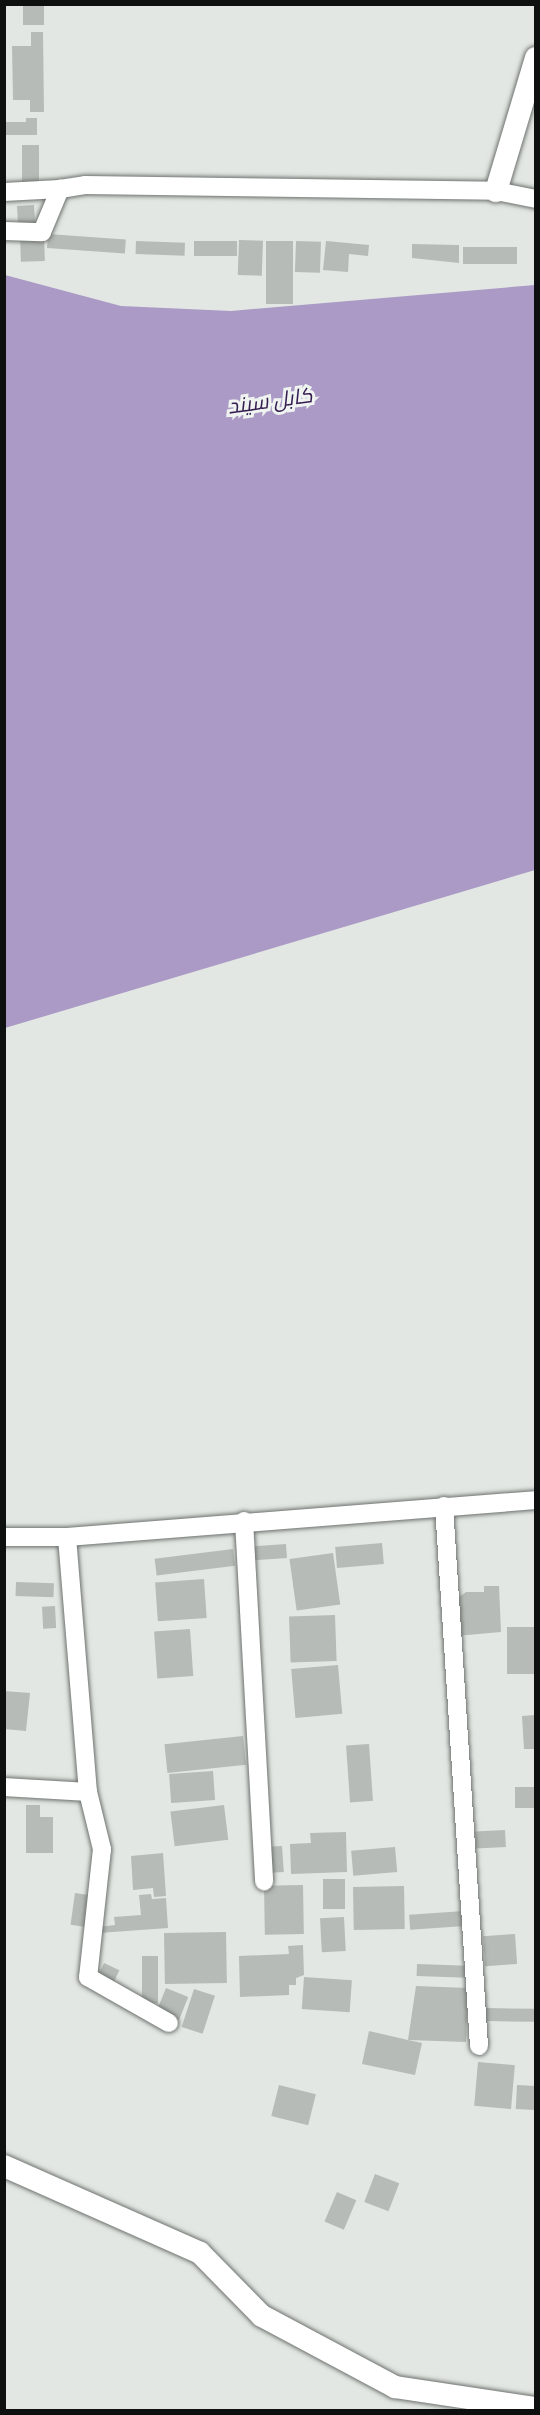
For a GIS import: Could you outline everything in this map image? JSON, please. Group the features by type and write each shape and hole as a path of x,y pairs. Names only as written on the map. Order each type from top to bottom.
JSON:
{"street":[{"path":"496,191 536,58"},
{"path":"4,192 60,189 85,185 496,191 536,199"},
{"path":"4,231 42,232 60,189"},
{"path":"4,1537 67,1537 244,1521 536,1500"},
{"path":"444,1506 479,2046"},
{"path":"244,1521 264,1881"},
{"path":"67,1537 88,1792 102,1849 88,1977 169,2023"},
{"path":"4,1787 88,1792"},
{"path":"4,2166 200,2253 262,2316 395,2387 536,2408"}],"water":[{"name":"کابل سيند","path":"5,275 121,306 231,311 535,285 535,870 5,1028"}],"building":[{"path":"23,4 44,4 44,25 23,25"},
{"path":"31,32 43,32 44,112 30,112 30,100 13,100 12,46 31,46"},
{"path":"26,118 37,118 37,135 4,135 4,122 26,122"},
{"path":"22,145 39,145 39,185 22,185"},
{"path":"34,205 35,223 18,224 17,206"},
{"path":"48,234 126,239 125,253 47,248"},
{"path":"44,236 45,261 21,262 20,237"},
{"path":"239,240 263,241 262,276 238,275"},
{"path":"136,241 185,243 185,256 136,254"},
{"path":"194,241 237,241 237,256 194,256"},
{"path":"266,241 293,241 293,304 266,304"},
{"path":"296,241 321,242 320,273 295,272"},
{"path":"326,241 369,245 368,256 349,254 348,272 323,270"},
{"path":"412,244 459,245 459,263 412,258"},
{"path":"463,247 517,247 517,264 463,264"},
{"path":"382,1543 384,1564 337,1568 335,1547"},
{"path":"286,1544 287,1558 254,1560 253,1546"},
{"path":"233,1549 235,1566 157,1576 155,1559"},
{"path":"333,1553 340,1604 297,1611 289,1559"},
{"path":"204,1579 207,1618 158,1621 155,1582"},
{"path":"16,1582 54,1583 53,1597 16,1596"},
{"path":"484,1586 499,1586 501,1632 456,1636 458,1598 466,1592 484,1592"},
{"path":"55,1606 56,1628 43,1629 42,1607"},
{"path":"335,1615 337,1661 291,1663 289,1617"},
{"path":"507,1627 536,1627 536,1674 507,1674"},
{"path":"190,1629 193,1676 157,1678 154,1632"},
{"path":"338,1665 342,1714 295,1718 291,1669"},
{"path":"4,1691 30,1693 26,1731 4,1729"},
{"path":"536,1715 536,1749 524,1749 522,1716"},
{"path":"243,1736 246,1765 167,1773 164,1744"},
{"path":"369,1744 373,1801 350,1802 346,1746"},
{"path":"213,1771 215,1800 171,1803 169,1774"},
{"path":"515,1787 536,1787 536,1808 515,1808"},
{"path":"26,1805 40,1805 40,1817 53,1817 53,1853 26,1853"},
{"path":"224,1805 228,1840 175,1846 170,1812"},
{"path":"505,1830 506,1847 476,1849 475,1832"},
{"path":"346,1832 347,1872 291,1874 290,1844 311,1843 310,1833"},
{"path":"282,1846 284,1872 272,1873 270,1847"},
{"path":"395,1847 397,1872 353,1876 351,1851"},
{"path":"163,1853 166,1896 154,1897 153,1888 133,1890 131,1856"},
{"path":"323,1879 345,1879 345,1909 323,1909"},
{"path":"303,1885 304,1934 265,1935 264,1886"},
{"path":"404,1886 405,1929 354,1930 353,1887"},
{"path":"75,1893 89,1895 84,1927 71,1925"},
{"path":"151,1894 152,1899 166,1898 168,1928 99,1933 99,1927 115,1925 114,1917 141,1915 139,1895"},
{"path":"464,1911 465,1926 410,1930 409,1915"},
{"path":"344,1917 346,1951 322,1952 320,1918"},
{"path":"226,1932 227,1983 165,1984 164,1933"},
{"path":"515,1934 517,1964 485,1966 483,1936"},
{"path":"303,1945 304,1975 296,1978 296,1985 289,1985 289,1995 240,1997 239,1956 289,1954 288,1946"},
{"path":"142,1956 158,1956 158,2003 142,2003"},
{"path":"104,1963 119,1970 112,1986 97,1978"},
{"path":"417,1964 467,1966 467,1978 417,1976"},
{"path":"304,1977 352,1980 350,2012 302,2009"},
{"path":"416,1986 468,1988 466,2042 408,2040"},
{"path":"166,1988 188,1997 179,2020 157,2011"},
{"path":"194,1989 215,1996 203,2034 182,2027"},
{"path":"486,2008 536,2009 536,2022 486,2021"},
{"path":"369,2031 422,2043 415,2075 362,2064"},
{"path":"478,2062 515,2065 511,2109 474,2106"},
{"path":"279,2085 316,2094 308,2125 271,2116"},
{"path":"517,2085 536,2086 535,2110 516,2109"},
{"path":"375,2174 399,2183 389,2211 364,2202"},
{"path":"337,2192 356,2200 344,2230 324,2221"}]}
